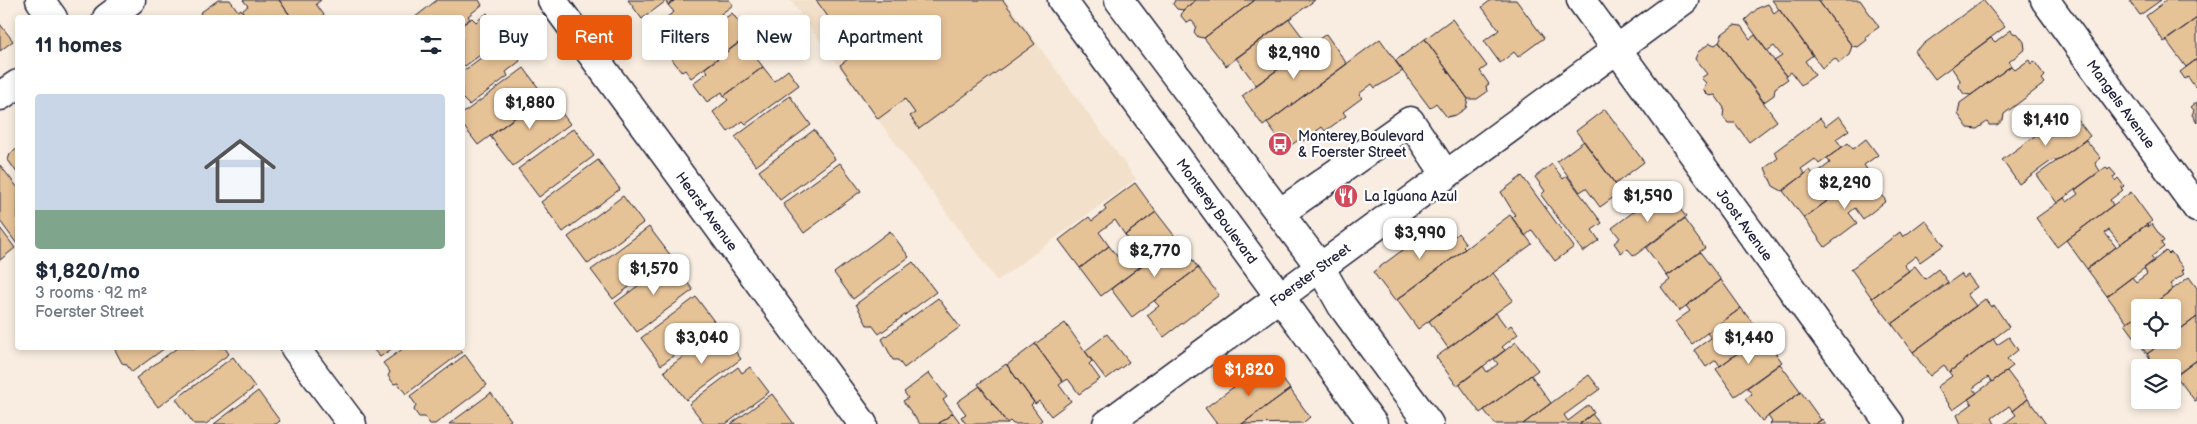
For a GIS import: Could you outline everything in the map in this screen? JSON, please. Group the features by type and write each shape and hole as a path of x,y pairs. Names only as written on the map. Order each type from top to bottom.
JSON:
{"street":[{"path":"40,0 51,15"},
{"path":"111,15 131,0"},
{"name":"Hearst Avenue","path":"552,0 863,424"},
{"name":"Monterey Boulevard","path":"1062,0 1373,424"},
{"path":"1119,0 1320,267 1342,306 1428,424"},
{"name":"Joost Avenue","path":"1581,0 1890,424"},
{"name":"Foerster Street","path":"1107,424 1684,0"},
{"name":"Mangels Avenue","path":"2045,0 2197,208"},
{"path":"0,96 15,86"},
{"path":"1280,213 1410,121 1446,175"},
{"path":"296,350 352,424"}],"shaded area":[{"path":"790,0 1005,0 1136,179 997,281 834,60 941,60 941,15 820,15 820,41 810,27 810,15 801,15"}],"building":[{"path":"218,0 230,0 238,11 241,9 245,15 201,15 200,13"},
{"path":"243,0 279,0 290,15 245,15 242,11 248,6"},
{"path":"279,0 321,0 316,4 324,15 290,15"},
{"path":"437,0 479,0 482,5 468,16 470,19 465,23 465,15 418,15"},
{"path":"628,0 675,0 668,5 666,1 647,15 642,15 642,19"},
{"path":"675,0 729,0 733,5 720,15 670,15 674,12 668,5"},
{"path":"816,0 1003,0 1035,44 919,129 910,116 915,113 905,99 878,119 840,65 847,60 941,60 941,15 827,15"},
{"path":"1175,0 1196,0 1183,10 1177,9 1173,4"},
{"path":"1196,0 1255,0 1204,38 1198,37 1194,32 1196,26 1192,21 1186,22 1181,16 1183,10"},
{"path":"1255,0 1315,0 1226,66 1204,38"},
{"path":"1491,0 1516,0 1544,38 1518,57 1514,52 1500,63 1484,41 1499,30 1482,7"},
{"path":"1772,0 1818,0 1852,46 1849,55 1839,63 1835,58 1822,68"},
{"path":"1818,0 1860,0 1879,27 1865,37 1867,40 1858,47 1852,46"},
{"path":"1983,0 2005,27 1935,79 1914,51"},
{"path":"2129,0 2161,0 2140,15"},
{"path":"2167,0 2197,0 2197,18 2164,42 2146,16"},
{"path":"1768,4 1774,13 1779,9 1813,55 1805,61 1815,75 1801,85 1791,72 1786,76 1774,61 1782,56 1774,46 1767,51 1745,20 1758,8"},
{"path":"732,13 738,21 738,43 728,51 728,16"},
{"path":"472,18 476,22 480,19 480,55 465,66 465,23"},
{"path":"2197,18 2197,59 2186,67 2166,40"},
{"path":"1289,19 1304,39 1289,50 1295,57 1256,85 1236,58"},
{"path":"1452,19 1487,66 1480,71 1489,84 1486,86 1487,92 1477,99 1468,99 1425,39"},
{"path":"0,24 13,41 0,51"},
{"path":"1734,25 1741,26 1750,39 1755,35 1788,79 1775,88 1774,95 1764,102 1719,42 1722,34"},
{"path":"2011,30 2013,33 2018,34 2024,42 2025,49 2009,62 2011,66 1971,95 1964,94 1959,87 1960,80 1951,67 1991,38 1995,42"},
{"path":"1326,34 1347,64 1263,126 1242,96"},
{"path":"1380,39 1403,71 1375,88 1372,84 1359,94 1362,98 1343,112 1346,116 1325,131 1322,127 1303,141 1301,138 1286,149 1267,123"},
{"path":"1425,39 1468,99 1466,108 1456,115 1447,117 1436,103 1430,108 1395,61"},
{"path":"1719,42 1777,121 1749,142 1735,123 1728,123 1723,117 1724,108 1715,95 1709,96 1703,90 1706,83 1701,78 1707,74 1695,59 1698,52 1710,43 1715,45"},
{"path":"738,44 738,60 758,60 763,67 724,96 722,92 707,102 693,83 708,72 705,68 716,60 728,60 728,51"},
{"path":"480,59 519,60 506,72 508,76 469,105 465,101 465,70"},
{"path":"2197,59 2197,85 2195,87 2188,77 2185,79 2180,72"},
{"path":"673,60 715,60 691,78 685,70 682,72"},
{"path":"2029,60 2031,64 2034,61 2045,76 2042,79 2045,83 2004,114 2003,120 1997,125 1989,125 1987,122 1977,129 1968,128 1958,114 1960,103 2011,66 2015,70"},
{"path":"763,67 774,81 788,70 799,85 746,124 743,121 728,132 713,112 728,100 724,96"},
{"path":"524,68 540,90 528,99 532,105 478,145 465,128 465,112"},
{"path":"547,93 570,124 513,166 490,136"},
{"path":"790,96 811,125 756,166 735,137"},
{"path":"2197,102 2197,122 2192,115 2194,110 2191,107"},
{"path":"1605,109 1644,162 1615,184 1576,131"},
{"path":"2070,110 2090,136 2056,162 2054,159 2019,184 2002,160"},
{"path":"1839,116 1849,130 1836,139 1842,147 1819,164 1815,159 1801,169 1805,174 1782,191 1773,186 1765,168 1778,158 1774,152 1820,118 1826,126"},
{"path":"574,128 594,156 539,197 518,169"},
{"path":"814,130 835,159 780,200 759,171"},
{"path":"1866,139 1878,155 1864,165 1868,171 1804,218 1783,191 1810,170 1814,175 1830,163 1827,158 1848,143 1853,149"},
{"path":"2086,140 2101,158 2095,163 2100,171 2057,203 2037,175"},
{"path":"1584,141 1621,192 1600,207 1586,188 1580,192 1557,161"},
{"path":"15,150 15,170 8,160 10,154"},
{"path":"598,160 620,189 563,232 541,202"},
{"path":"840,163 861,191 804,233 783,204"},
{"path":"1552,164 1563,179 1567,176 1602,223 1592,230 1599,240 1583,252 1541,195 1545,191 1535,177"},
{"path":"0,165 15,184 15,241 0,221"},
{"path":"2106,167 2108,170 2110,168 2116,175 2113,177 2115,181 2118,178 2124,186 2121,188 2123,190 2110,200 2113,205 2057,247 2036,218 2064,198 2067,202 2078,194 2075,190"},
{"path":"1865,173 1886,201 1863,219 1855,208 1849,213 1857,223 1825,247 1804,218"},
{"path":"1522,176 1574,247 1555,261 1532,230 1525,236 1512,218 1515,215 1501,192"},
{"path":"1135,183 1156,212 1125,235 1115,220 1099,232 1109,246 1080,268 1059,240 1089,217 1092,221 1106,210 1104,206"},
{"path":"1665,188 1686,217 1634,256 1627,248 1621,253 1614,243 1620,238 1612,228"},
{"path":"2131,192 2152,221 2120,244 2109,230 2105,233 2116,247 2087,269 2066,240"},
{"path":"623,196 643,223 588,264 568,237"},
{"path":"1156,212 1177,239 1101,296 1080,268 1109,246 1120,260 1136,248 1125,235"},
{"path":"1510,215 1532,244 1418,329 1397,300"},
{"path":"1684,219 1705,248 1667,276 1646,248"},
{"path":"1443,220 1455,236 1458,233 1466,244 1463,247 1465,249 1395,301 1373,272"},
{"path":"1925,220 1944,245 1920,262 1916,256 1904,265 1909,271 1872,298 1851,269 1900,232 1903,237"},
{"path":"2147,224 2148,227 2152,224 2164,241 2161,243 2164,247 2151,257 2154,261 2107,296 2087,269"},
{"path":"649,227 671,256 613,299 591,270"},
{"path":"0,228 15,248 0,260"},
{"path":"890,231 909,257 853,299 834,273"},
{"path":"1177,239 1198,268 1132,317 1111,289"},
{"path":"2166,251 2169,254 2171,252 2184,269 2182,271 2184,274 2170,284 2173,289 2160,299 2131,299 2131,320 2127,323 2107,296 2132,277 2136,282 2147,274 2144,268"},
{"path":"1700,252 1721,280 1679,311 1661,287 1670,280 1667,276"},
{"path":"671,261 693,290 637,332 615,303"},
{"path":"913,262 936,292 879,334 872,325 867,325 856,304"},
{"path":"1915,266 1925,279 1938,269 1948,282 1892,324 1872,298"},
{"path":"1198,268 1219,295 1164,337 1147,315 1159,306 1154,301"},
{"path":"1493,273 1513,300 1448,348 1429,321"},
{"path":"1961,274 1964,278 1968,275 1977,287 1967,294 1976,306 1913,352 1892,324"},
{"path":"2189,277 2197,288 2197,317 2181,329 2181,299 2160,299"},
{"path":"1721,280 1741,308 1692,344 1675,322 1690,311 1686,306"},
{"path":"696,297 716,324 661,365 641,338"},
{"path":"938,298 960,327 904,368 898,360 893,360 882,339"},
{"path":"1985,299 1991,307 1994,305 2009,327 1949,372 1944,365 1930,376 1913,352"},
{"path":"1741,308 1762,335 1720,366 1716,360 1706,367 1694,350 1711,338 1707,333"},
{"path":"1496,313 1507,328 1511,325 1518,334 1502,347 1505,350 1457,386 1436,357"},
{"path":"2197,317 2197,360 2181,372 2181,359 2151,359 2147,354 2154,349 2181,349 2181,329"},
{"path":"2131,320 2131,332 2125,324"},
{"path":"1065,323 1092,361 1089,364 1100,379 1079,394 1068,379 1063,382 1035,344"},
{"path":"719,330 741,359 686,400 664,371"},
{"path":"1107,334 1129,362 1106,379 1085,351"},
{"path":"1762,335 1782,362 1735,396 1716,369"},
{"path":"2009,337 2018,350 2007,359 2013,366 1992,382 1988,377 1973,388 1977,393 1953,410 1937,387 1952,376 1949,372 1993,339 1997,345"},
{"path":"1516,342 1538,370 1480,413 1459,384 1483,366 1487,372 1498,364 1494,359"},
{"path":"1035,344 1063,382 1059,385 1071,401 1051,416 1039,401 1035,404 1007,365"},
{"path":"2143,349 2154,349 2147,354"},
{"path":"115,350 162,350 132,372 126,364 122,363"},
{"path":"174,350 226,350 229,354 158,407 136,378"},
{"path":"374,350 390,350 380,357"},
{"path":"401,350 460,350 462,352 406,394 398,383 394,384 388,376 390,372 383,363"},
{"path":"465,355 487,385 435,424 430,424 425,417 419,417 414,410 416,405 410,396"},
{"path":"233,357 255,387 206,424 194,424 176,399"},
{"path":"2197,360 2197,400 2195,401 2181,383 2181,372"},
{"path":"1269,361 1290,389 1242,424 1217,424 1205,408"},
{"path":"1006,364 1034,402 1031,405 1042,420 1037,424 1013,424 1010,421 1007,423 978,384"},
{"path":"1780,364 1801,392 1762,421 1745,399 1752,394 1747,388"},
{"path":"738,367 742,373 750,367 769,392 726,424 705,424 689,404"},
{"path":"2007,371 2028,399 2013,411 2009,406 1992,418 1995,424 1961,424 1957,415 1972,404 1968,399"},
{"path":"929,373 947,397 943,400 953,413 938,424 920,424 903,401 908,398 904,392"},
{"path":"1531,375 1551,403 1523,424 1495,424 1484,410"},
{"path":"1589,375 1600,389 1564,415 1568,421 1589,405 1594,413 1579,424 1523,424"},
{"path":"980,386 1007,424 966,424 961,417 966,414 957,402"},
{"path":"1290,389 1310,417 1303,423 1242,424"},
{"path":"258,391 280,421 276,424 214,424"},
{"path":"1801,392 1821,420 1815,424 1770,424 1772,422 1768,416"},
{"path":"491,393 511,420 505,424 449,424"},
{"path":"772,394 794,424 731,424"},
{"path":"2028,399 2046,424 2004,424 2016,415 2013,411"},
{"path":"953,413 961,424 938,424"},
{"path":"1592,414 1600,424 1579,424"},
{"path":"1821,420 1826,424 1815,424"}],"place":[{"name":"Monterey Boulevard & Foerster Street","path":"1280,144"},
{"name":"La Iguana Azul","path":"1346,196"}]}
